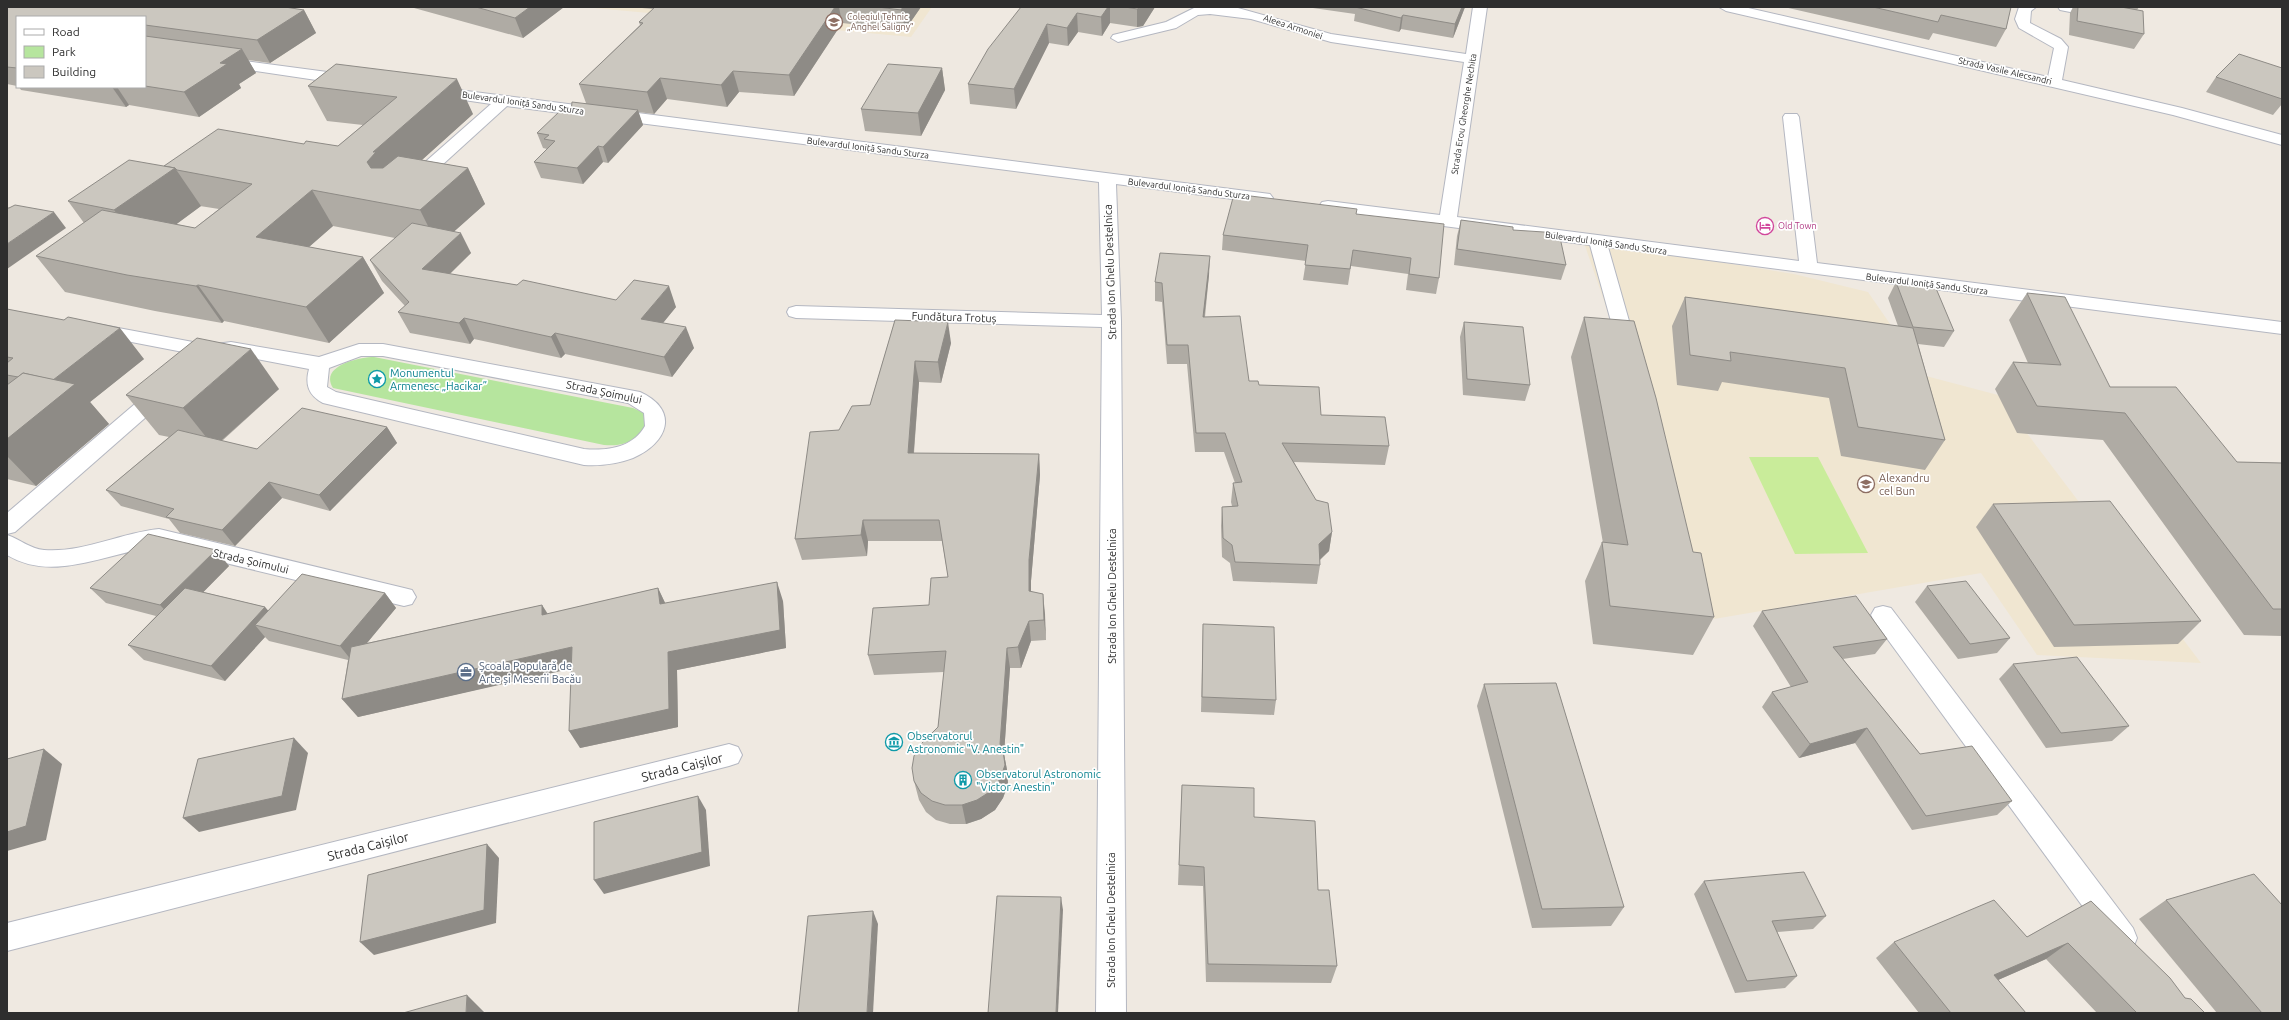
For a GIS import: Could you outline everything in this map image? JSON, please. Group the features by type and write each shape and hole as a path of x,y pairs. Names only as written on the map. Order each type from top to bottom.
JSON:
{"street":[{"name":"Strada Erou Gheorghe Nechita","path":"1448,220 1480,7"},
{"name":"Strada Vasile Alecsandri","path":"1726,7 1851,29 2054,82 2176,111 2282,140"},
{"path":"2029,7 2025,9 2022,19 2024,25 2056,42 2061,47 2054,82"},
{"path":"2065,7 2116,17"},
{"name":"Aleea Armoniei","path":"1118,38 1171,25 1179,22 1187,14 1208,9 1252,14 1308,34 1472,59"},
{"path":"207,60 363,82"},
{"name":"Bulevardul Ioniță Sandu Sturza","path":"417,89 1284,201"},
{"path":"402,193 503,101"},
{"path":"1791,117 1809,269"},
{"name":"Strada Ion Ghelu Destelnica","path":"1107,179 1112,321 1111,1013"},
{"name":"Bulevardul Ioniță Sandu Sturza","path":"1315,204 1448,220 1598,242 2282,328"},
{"path":"1598,242 1632,365"},
{"name":"Fundătura Trotuș","path":"796,312 1112,321"},
{"name":"Strada Șoimului","path":"77,326 209,351 231,348 320,364 360,350 383,350 634,397 646,401 654,408 657,418 654,428 638,446 611,457 584,457 330,398 322,394 316,388 320,364"},
{"path":"7,526 209,351"},
{"name":"Strada Șoimului","path":"7,544 30,557 53,560 140,539 159,538 404,597"},
{"path":"1883,615 2135,955"},
{"name":"Strada Caișilor","path":"7,937 729,755"}],"shaded area":[{"name":"Colegiul Tehnic „Anghel Saligny”","path":"583,7 932,7 911,37"},
{"name":"Alexandru cel Bun","path":"1583,240 1794,274 1868,292 1926,376 1998,395 2201,663 2037,655 1981,573 1714,619"}],"green space":[{"path":"374,357 633,408 646,414 648,426 629,442 618,445 604,445 333,388 330,380 331,374 336,369 351,361"},
{"path":"1749,457 1818,457 1868,553 1795,554"}],"building":[{"path":"7,7 285,7 304,10 257,40 146,25 146,16 16,16 16,68 7,67"},
{"path":"476,7 530,7 515,18"},
{"path":"655,7 835,7 789,75 733,71 721,85 660,78 647,92 579,84 643,23 639,22"},
{"path":"878,7 903,7 901,10"},
{"path":"1021,7 1108,7 1101,17 1077,13 1067,28 1047,24 1014,89 968,84 988,49"},
{"path":"1125,7 1143,7 1137,9"},
{"path":"1355,7 1462,7 1455,24 1403,15 1401,18"},
{"path":"1873,7 2011,7 2006,29 1941,15 1938,22"},
{"path":"2078,7 2121,7 2143,11 2144,34 2077,21"},
{"path":"146,36 242,49 220,63 227,64 184,92 146,86"},
{"path":"2239,54 2282,68 2282,99 2216,77"},
{"path":"336,64 457,79 373,152 376,152 367,162 371,168 383,168 398,156 468,168 420,210 312,190 256,237 363,257 306,307 198,285 196,286 127,275 36,256 102,210 195,228 252,184 177,170 175,168 164,166 218,129 304,144 306,141 338,146 397,97 308,86"},
{"path":"888,64 942,68 918,113 861,109"},
{"path":"572,102 638,110 603,147 598,146 577,168 534,162 555,141 544,139 549,135 537,133 560,111 571,112"},
{"path":"129,160 175,168 114,210 68,201"},
{"path":"1234,194 1357,209 1356,214 1444,224 1439,278 1409,274 1411,258 1353,250 1350,269 1305,265 1308,245 1223,235"},
{"path":"15,205 54,212 7,244 7,208"},
{"path":"1461,220 1513,227 1513,230 1559,233 1566,265 1457,249"},
{"path":"412,223 461,233 422,269 517,285 523,280 616,300 634,280 669,286 641,319 686,327 664,357 555,333 551,337 464,318 459,323 398,312 409,302 370,260"},
{"path":"1160,253 1210,256 1203,317 1240,316 1249,381 1258,381 1259,385 1319,387 1321,415 1385,417 1389,446 1282,443 1316,500 1328,503 1332,532 1319,544 1320,565 1235,562 1232,545 1223,538 1222,507 1238,506 1233,483 1242,482 1225,433 1196,433 1188,345 1167,345 1162,283 1155,282"},
{"path":"1896,282 1935,286 1954,331 1913,327"},
{"path":"2027,293 2065,297 2110,387 2176,387 2237,462 2282,463 2282,609 2273,609 2125,413 2037,406 2013,362 2061,365"},
{"path":"1685,297 1913,328 1945,440 1858,427 1845,368 1730,352 1731,361 1690,355"},
{"path":"7,309 64,320 68,317 120,328 53,380 23,373 18,377 7,375 7,363 13,358 7,357"},
{"path":"1584,317 1634,321 1656,398 1693,552 1701,553 1714,617 1610,606 1602,542 1628,545"},
{"path":"895,320 948,322 938,362 915,361 908,453 1039,454 1029,560 1029,591 1043,594 1044,620 1029,621 1018,647 1007,648 1000,744 1003,751 1005,765 1000,779 991,791 977,800 962,805 945,805 932,801 921,793 914,781 912,768 914,756 921,744 938,727 946,651 868,655 873,608 929,605 931,578 948,577 939,520 863,520 861,535 795,539 810,432 839,430 852,406 870,405"},
{"path":"1464,322 1523,327 1530,385 1467,379"},
{"path":"197,338 251,349 183,408 126,395"},
{"path":"23,373 75,384 7,439 7,385"},
{"path":"302,408 387,427 319,495 269,482 222,530 166,517 174,509 106,490 178,430 257,449"},
{"path":"2110,501 2201,621 2074,625 1993,504"},
{"path":"148,534 216,550 160,605 90,588"},
{"path":"302,574 385,593 340,646 255,625"},
{"path":"1966,581 2010,638 1970,644 1927,586"},
{"path":"777,582 780,630 668,652 669,709 569,731 572,647 342,699 351,647 542,605 542,615 658,588 660,604"},
{"path":"185,588 265,607 211,666 128,645"},
{"path":"1856,596 1887,639 1833,647 1920,754 1972,746 2012,801 1926,816 1867,728 1810,744 1772,692 1808,682 1762,611"},
{"path":"1203,624 1274,627 1276,700 1202,697"},
{"path":"2077,657 2129,726 2061,733 2013,664"},
{"path":"1556,683 1624,907 1542,909 1484,684"},
{"path":"294,738 282,796 183,818 198,759"},
{"path":"44,749 26,826 7,832 7,759"},
{"path":"1182,785 1254,788 1254,817 1315,821 1318,890 1329,890 1337,966 1208,964 1204,867 1179,865"},
{"path":"698,796 702,852 594,880 594,822"},
{"path":"487,844 484,910 360,942 368,875"},
{"path":"1804,872 1826,916 1772,921 1797,976 1747,981 1704,881"},
{"path":"2254,874 2282,905 2282,1013 2262,1013 2166,900"},
{"path":"997,896 1061,897 1056,1013 988,1013"},
{"path":"1994,900 2027,937 2091,901 2170,978 2185,998 2191,999 2205,1013 2137,1013 2068,943 1994,975 2026,1013 1951,1013 1894,942"},
{"path":"873,911 867,1013 798,1013 808,916"},
{"path":"467,995 466,1013 403,1013"}],"place":[{"name":"Colegiul Tehnic „Anghel Saligny”","path":"834,22"},
{"name":"Old Town","path":"1765,226"},
{"name":"Monumentul Armenesc „Hacikar”","path":"377,379"},
{"name":"Alexandru cel Bun","path":"1866,484"},
{"name":"Școala Populară de Arte și Meserii Bacău","path":"466,672"},
{"name":"Observatorul Astronomic \"V. Anestin\"","path":"894,742"},
{"name":"Observatorul Astronomic \"Victor Anestin\"","path":"963,780"}]}
